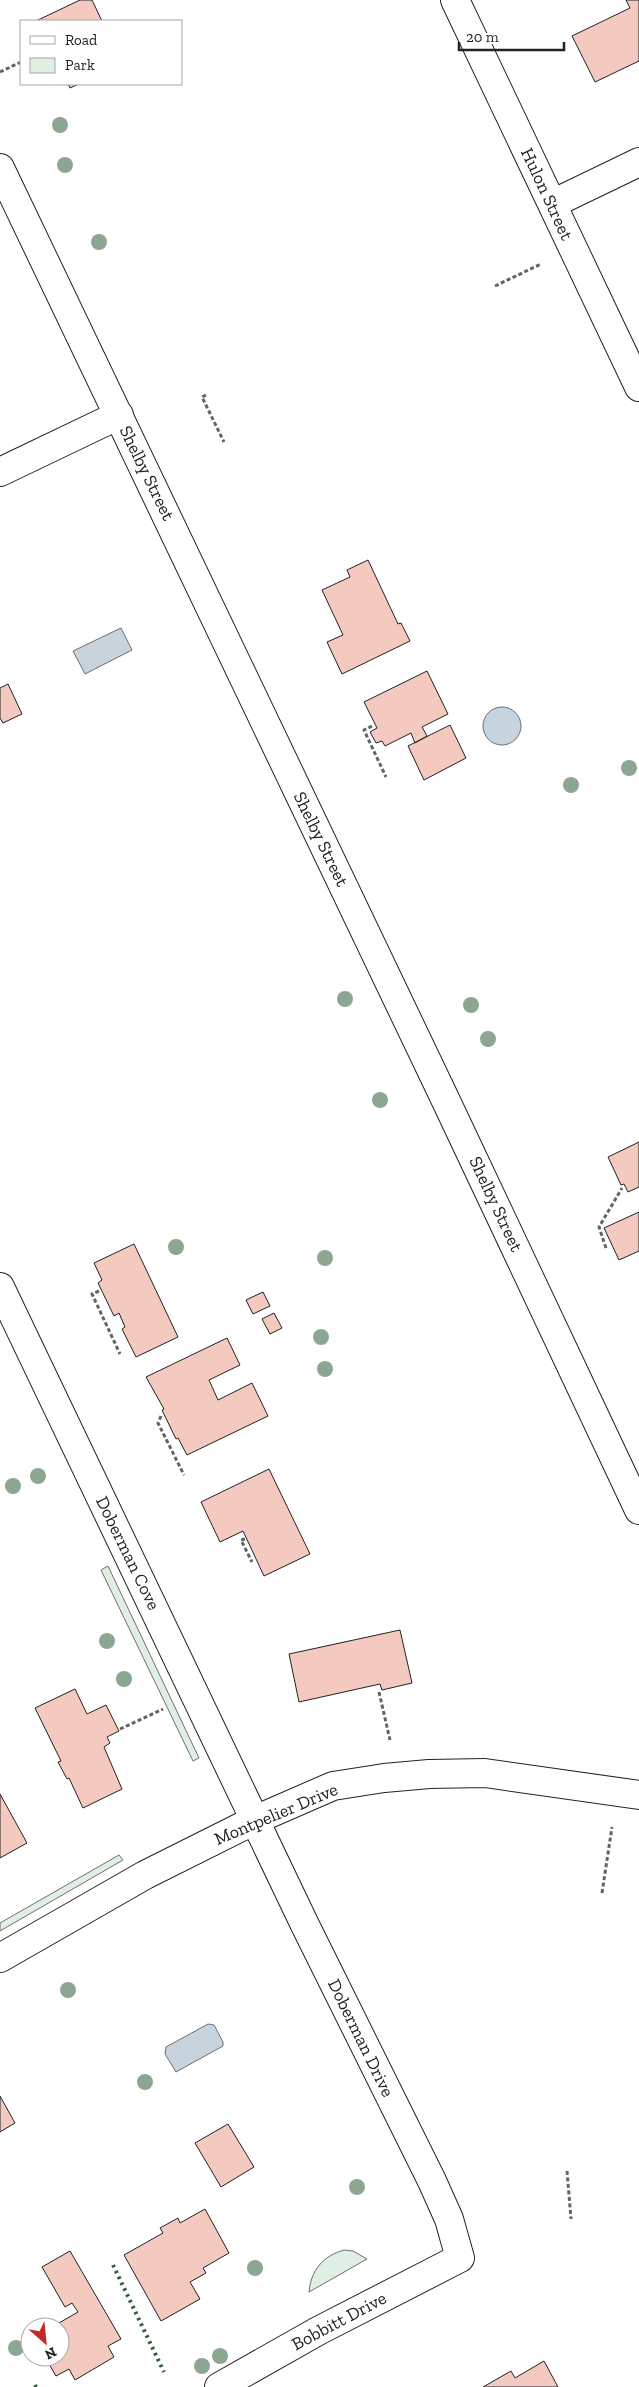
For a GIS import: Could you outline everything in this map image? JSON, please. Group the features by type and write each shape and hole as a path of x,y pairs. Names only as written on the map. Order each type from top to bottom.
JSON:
{"street":[{"name":"Hulon Street","path":"455,0 639,387"},
{"path":"552,204 639,162"},
{"name":"Shelby Street","path":"0,168 611,1447 639,1510"},
{"path":"0,472 119,415"},
{"name":"Doberman Cove","path":"0,1287 255,1820"},
{"name":"Montpelier Drive","path":"0,1958 145,1875 255,1820 333,1786 384,1778 429,1774 486,1773 639,1794"},
{"name":"Doberman Drive","path":"255,1820 450,2219 460,2258"},
{"name":"Bobbitt Drive","path":"219,2387 318,2331 460,2258"}],"path":[{"path":"0,72 20,62"},
{"path":"495,286 541,264"},
{"path":"206,395 202,397 224,442"},
{"path":"372,726 364,730 386,777"},
{"path":"606,1248 599,1227 622,1188"},
{"path":"99,1291 92,1294 120,1354"},
{"path":"161,1416 158,1423 184,1475"},
{"path":"244,1539 241,1540 252,1562"},
{"path":"379,1692 390,1740"},
{"path":"120,1729 163,1709"},
{"path":"602,1893 612,1827"},
{"path":"567,2171 571,2219"}],"green space":[{"path":"108,1566 199,1758 193,1761 101,1570"},
{"path":"119,1855 123,1860 0,1931 0,1923"},
{"path":"344,2250 353,2251 367,2259 309,2292 312,2277 319,2265 330,2256"}],"shaded area":[{"path":"121,628 132,650 85,674 73,651"},
{"path":"502,707 515,713 521,726 515,739 502,745 489,739 483,726 489,713"},
{"path":"208,2024 214,2025 223,2042 223,2046 176,2072 165,2054 166,2047"}],"building":[{"path":"80,0 92,0 102,20 38,20"},
{"path":"626,0 639,0 639,61 595,82 572,36 630,8"},
{"path":"368,560 398,624 401,623 410,641 342,674 327,642 343,635 322,590 350,577 347,570"},
{"path":"427,671 448,714 422,727 427,736 415,743 411,733 385,746 382,741 376,743 370,732 377,728 364,702"},
{"path":"8,684 22,714 3,723 0,718 0,688"},
{"path":"450,725 466,758 424,780 408,746"},
{"path":"639,1142 639,1187 628,1192 624,1184 621,1185 608,1157"},
{"path":"639,1212 639,1251 619,1260 604,1228"},
{"path":"134,1244 178,1337 136,1357 122,1329 125,1327 119,1313 114,1316 98,1283 102,1280 94,1263"},
{"path":"263,1292 270,1306 253,1314 246,1300"},
{"path":"274,1313 282,1328 270,1334 262,1319"},
{"path":"227,1338 240,1365 209,1380 218,1400 252,1383 268,1416 187,1455 178,1438 176,1439 162,1410 164,1409 146,1377"},
{"path":"269,1469 310,1554 264,1576 243,1531 220,1542 201,1502"},
{"path":"400,1630 412,1683 382,1690 380,1684 299,1702 289,1654"},
{"path":"75,1689 87,1714 106,1705 119,1731 107,1737 110,1743 104,1747 122,1789 83,1808 69,1778 67,1779 58,1762 61,1761 35,1708"},
{"path":"0,1794 27,1843 0,1858"},
{"path":"0,2096 15,2123 0,2132"},
{"path":"228,2124 254,2167 221,2187 195,2143"},
{"path":"205,2209 229,2253 203,2268 206,2273 190,2282 200,2299 161,2321 124,2255 163,2233 160,2228 178,2218 180,2223"},
{"path":"70,2251 121,2339 108,2346 114,2357 75,2380 69,2369 56,2376 51,2367 70,2367 69,2317 78,2312 72,2303 65,2307 42,2267"},
{"path":"544,2361 558,2387 483,2387 511,2371 515,2378"}],"hedge":[{"path":"113,2265 164,2372"}]}
